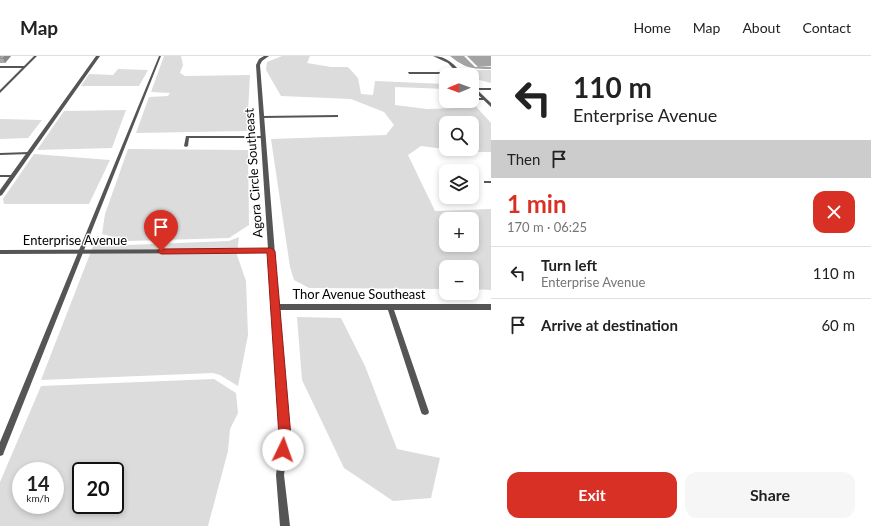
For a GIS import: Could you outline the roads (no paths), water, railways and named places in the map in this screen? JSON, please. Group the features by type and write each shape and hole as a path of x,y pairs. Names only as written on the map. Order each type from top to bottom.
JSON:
{"street":[{"path":"0,194 98,56"},
{"name":"Agora Circle Southeast","path":"267,56 260,60 258,65 285,437"},
{"path":"435,56 449,62 454,68"},
{"path":"479,93 491,106"},
{"name":"Enterprise Avenue","path":"0,252 271,251"},
{"name":"Thor Avenue Southeast","path":"275,307 491,307"}],"lane":[{"path":"0,92 36,56"},
{"path":"0,452 160,56"},
{"path":"0,67 24,67"},
{"path":"409,73 439,74"},
{"path":"0,87 5,87"},
{"path":"479,88 491,89"},
{"path":"262,117 337,116"},
{"path":"186,146 187,137 263,137"},
{"path":"0,154 29,153"},
{"path":"0,176 13,176"},
{"path":"390,307 425,412"},
{"path":"285,437 280,475 285,526"}]}
